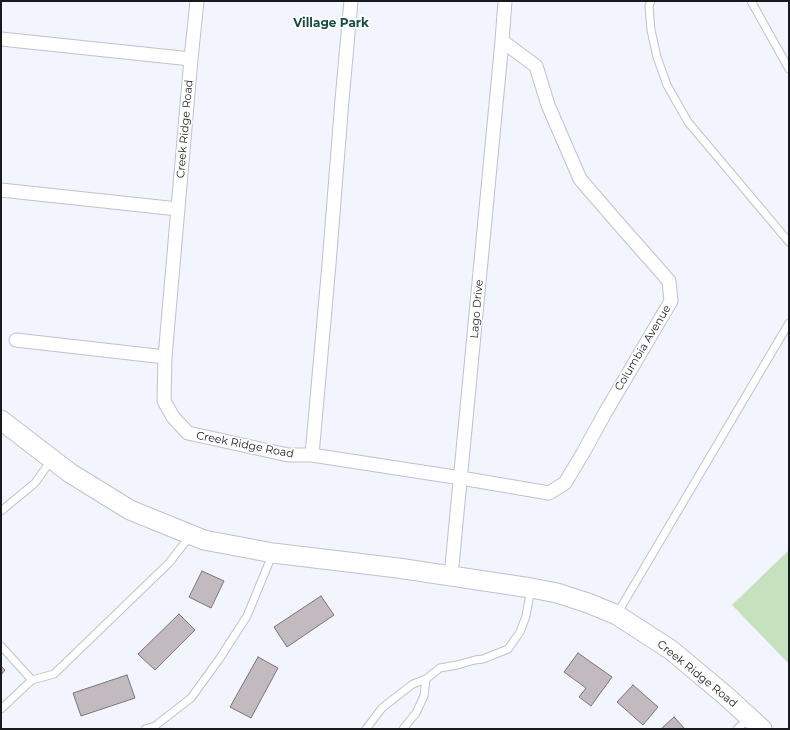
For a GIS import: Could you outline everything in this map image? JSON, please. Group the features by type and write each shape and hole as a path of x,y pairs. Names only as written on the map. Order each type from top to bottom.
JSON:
{"main road":[{"name":"Creek Ridge Road","path":"1,420 70,472 130,510 204,540 274,553 398,568 531,588 557,593 588,603 617,615 671,650 726,696 750,725"}],"street":[{"name":"Creek Ridge Road","path":"197,1 165,357 164,401 173,417 188,433 288,455 312,455"},
{"path":"312,455 351,1"},
{"path":"502,41 505,1"},
{"path":"1,39 191,59"},
{"name":"Columbia Avenue","path":"312,455 549,493 565,483 604,413 671,301 669,281 610,215 580,178 548,105 536,66 502,41"},
{"name":"Lago Drive","path":"451,576 502,41"},
{"path":"1,190 178,209"},
{"path":"16,340 165,357"}],"lane":[{"path":"651,1 649,6 651,30 658,57 667,85 688,122 789,242"},
{"path":"751,1 789,69"},
{"path":"617,615 789,323"},
{"path":"1,511 34,483 52,459"},
{"path":"1,709 32,680 54,674 170,563 190,534"},
{"path":"145,729 155,726 191,698 220,658 247,616 274,553"},
{"path":"366,729 382,708 413,684 426,679 440,668 483,659 508,649 520,632 526,616 531,588"},
{"path":"1,646 32,680"},
{"path":"403,729 416,713 424,696 426,679"}],"green space":[{"path":"789,550 789,664 732,605"}],"building":[{"path":"202,571 224,581 211,608 189,597"},
{"path":"321,596 334,615 287,647 274,627"},
{"path":"179,614 195,630 155,670 138,654"},
{"path":"578,653 612,677 591,706 579,697 586,688 564,672"},
{"path":"258,657 278,668 251,718 230,707"},
{"path":"1,666 5,670 1,675"},
{"path":"127,675 135,698 81,716 73,693"},
{"path":"633,685 658,707 643,725 617,702"},
{"path":"674,717 685,729 661,729"}],"district":[{"name":"Village Park","path":"331,23"}]}
